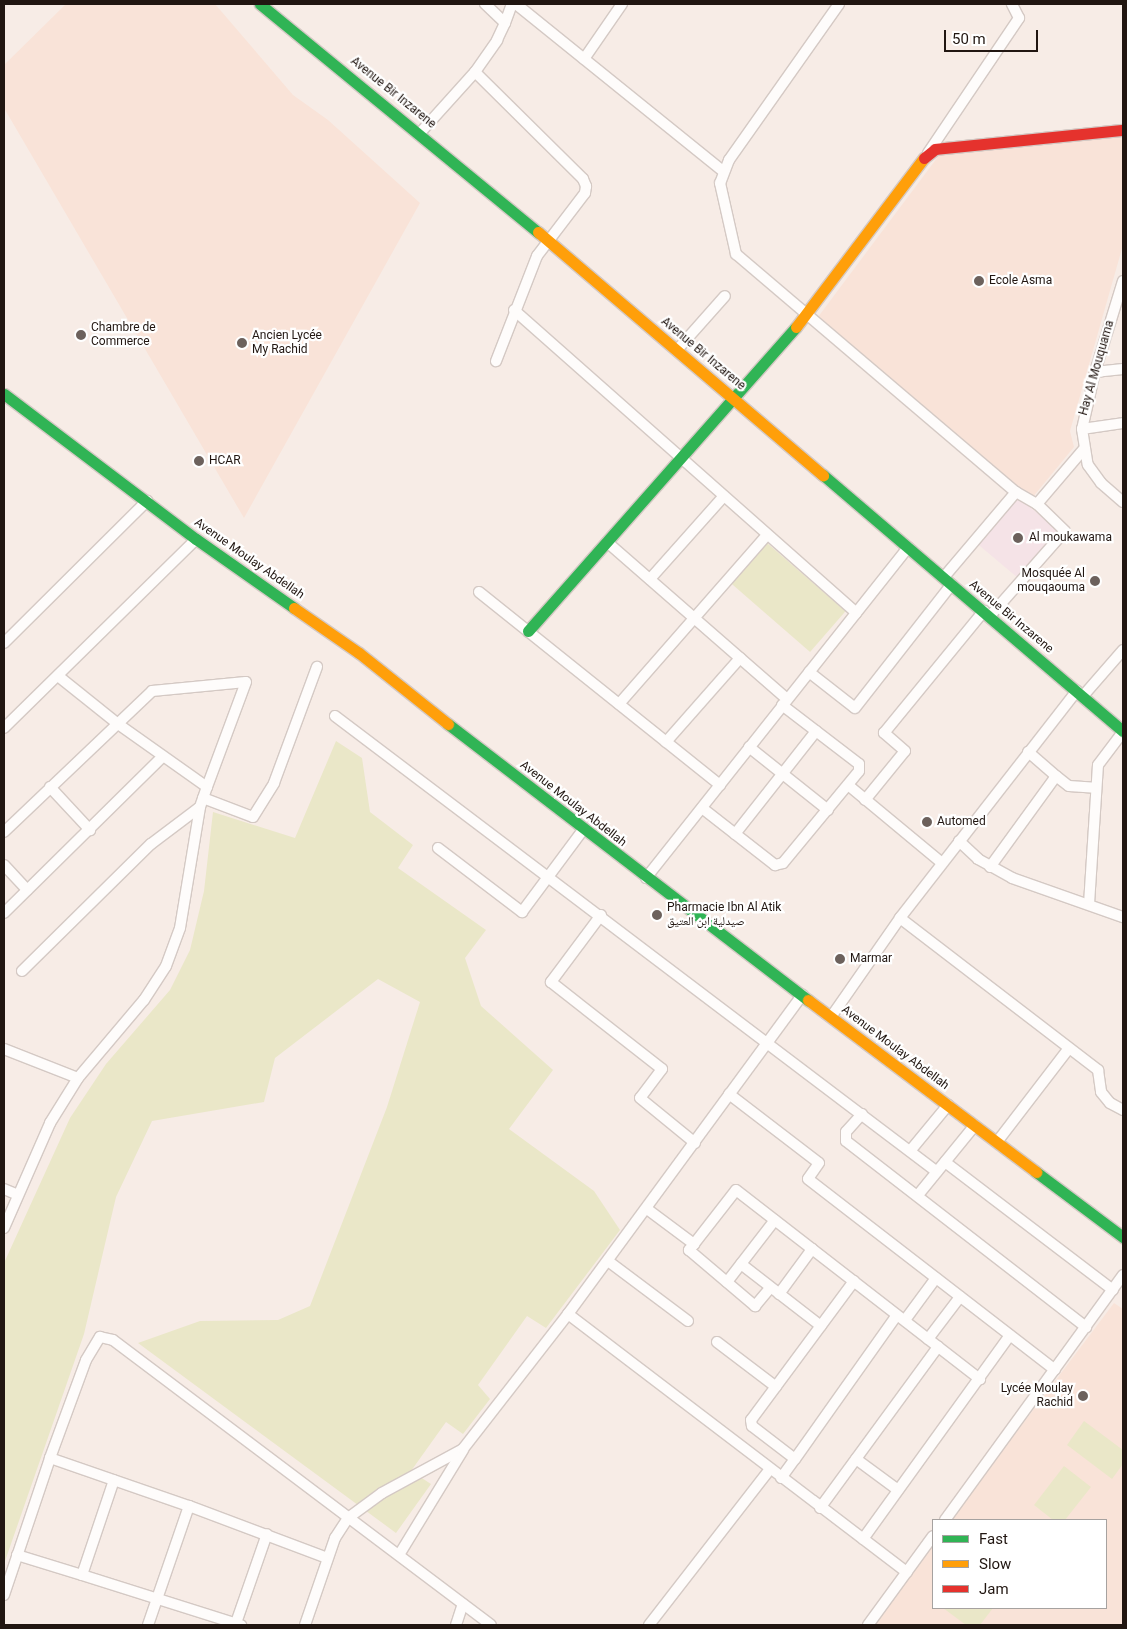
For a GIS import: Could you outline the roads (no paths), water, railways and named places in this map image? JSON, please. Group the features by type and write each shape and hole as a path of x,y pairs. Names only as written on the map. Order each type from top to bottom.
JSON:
{"street":[{"name":"Avenue Bir Inzarene","path":"260,4 420,133 549,241 1123,731"},
{"path":"485,4 505,24"},
{"path":"420,133 474,72 498,40 514,4 723,171"},
{"path":"584,59 622,4"},
{"path":"839,4 723,171 720,183 736,254 808,313 1016,492 1037,504 1065,530 987,614 884,733 905,751 865,800"},
{"path":"528,631 808,313 927,154 1018,18 1012,4"},
{"path":"474,72 583,179 585,193 538,256 514,310 496,361"},
{"path":"927,154 935,149 1123,130"},
{"name":"Hay Al Mouquama","path":"1123,281 1118,310 1095,372 1082,429 1088,465 1101,483 1123,502"},
{"path":"678,350 725,296"},
{"path":"514,310 856,613"},
{"path":"1095,372 1123,369"},
{"name":"Avenue Moulay Abdellah","path":"4,394 196,539 359,653 583,830 1123,1237"},
{"path":"1082,429 1123,423"},
{"path":"1037,504 1084,450"},
{"path":"809,672 855,708 1016,492"},
{"path":"650,579 724,496"},
{"path":"4,643 147,501"},
{"path":"619,704 693,617 767,535"},
{"path":"4,728 196,539"},
{"path":"607,542 740,658 816,731 859,764 859,771 783,863 775,865 702,808"},
{"path":"646,878 908,547"},
{"path":"479,592 720,785"},
{"path":"831,1017 900,918 1028,752 1123,650"},
{"path":"666,742 740,658"},
{"path":"201,802 253,817 274,782 317,667"},
{"path":"58,676 118,724 206,787"},
{"path":"4,832 152,691 246,682 201,802 180,928 166,966 144,1000 78,1078 50,1123 4,1228"},
{"path":"335,716 549,875 937,1172"},
{"path":"735,834 816,731"},
{"path":"1089,904 1095,788 1098,766 1123,731"},
{"path":"750,747 828,810"},
{"path":"1028,752 1069,786 1095,788"},
{"path":"4,912 90,830 162,757"},
{"path":"990,866 1056,776"},
{"path":"848,785 942,863"},
{"path":"50,787 90,830"},
{"path":"22,971 150,844 201,802"},
{"path":"438,848 522,912 583,830"},
{"path":"959,841 990,866 1123,917"},
{"path":"4,865 27,890"},
{"path":"601,915 550,982 662,1069 640,1098 695,1143"},
{"path":"900,918 1098,1070 1101,1092 1110,1103 1123,1110"},
{"path":"399,1555 463,1449 647,1209 802,995"},
{"path":"997,1142 1069,1048"},
{"path":"4,1049 78,1078"},
{"path":"729,1094 820,1163 808,1179 1055,1370"},
{"path":"910,1151 948,1105"},
{"path":"862,1114 846,1132 846,1142 918,1195 1086,1327"},
{"path":"918,1195 974,1125"},
{"path":"945,1162 1113,1290"},
{"path":"4,1189 18,1195"},
{"path":"812,1249 774,1291 755,1306 689,1250 735,1190 854,1281 938,1347 980,1378"},
{"path":"647,1209 694,1244"},
{"path":"727,1282 775,1220"},
{"path":"608,1261 688,1321"},
{"path":"741,1264 821,1326"},
{"path":"946,1519 1123,1275"},
{"path":"781,1478 901,1318 936,1278"},
{"path":"795,1459 750,1423 854,1281"},
{"path":"928,1339 960,1297"},
{"path":"568,1314 820,1508 907,1572"},
{"path":"863,1539 1010,1335"},
{"path":"4,1595 50,1458 94,1342 100,1337 113,1340 491,1625"},
{"path":"717,1342 776,1387"},
{"path":"820,1508 938,1347"},
{"path":"305,1625 327,1558 348,1518 382,1493 463,1449"},
{"path":"50,1458 267,1534 327,1558"},
{"path":"856,1459 898,1490"},
{"path":"648,1625 770,1469"},
{"path":"82,1575 114,1480"},
{"path":"148,1625 189,1506"},
{"path":"17,1555 238,1624 267,1534"},
{"path":"868,1625 932,1537"},
{"path":"456,1625 463,1604"}],"place":[{"name":"Ecole Asma","path":"979,281"},
{"name":"Chambre de Commerce","path":"81,335"},
{"name":"Ancien Lycée My Rachid","path":"242,343"},
{"name":"HCAR","path":"199,461"},
{"name":"Al moukawama","path":"1018,538"},
{"name":"Mosquée Al mouqaouma","path":"1095,581"},
{"name":"Automed","path":"927,822"},
{"name":"Pharmacie Ibn Al Atik صيدلية ابن العتيق","path":"657,915"},
{"name":"Marmar","path":"840,959"},
{"name":"Lycée Moulay Rachid","path":"1083,1396"}]}
